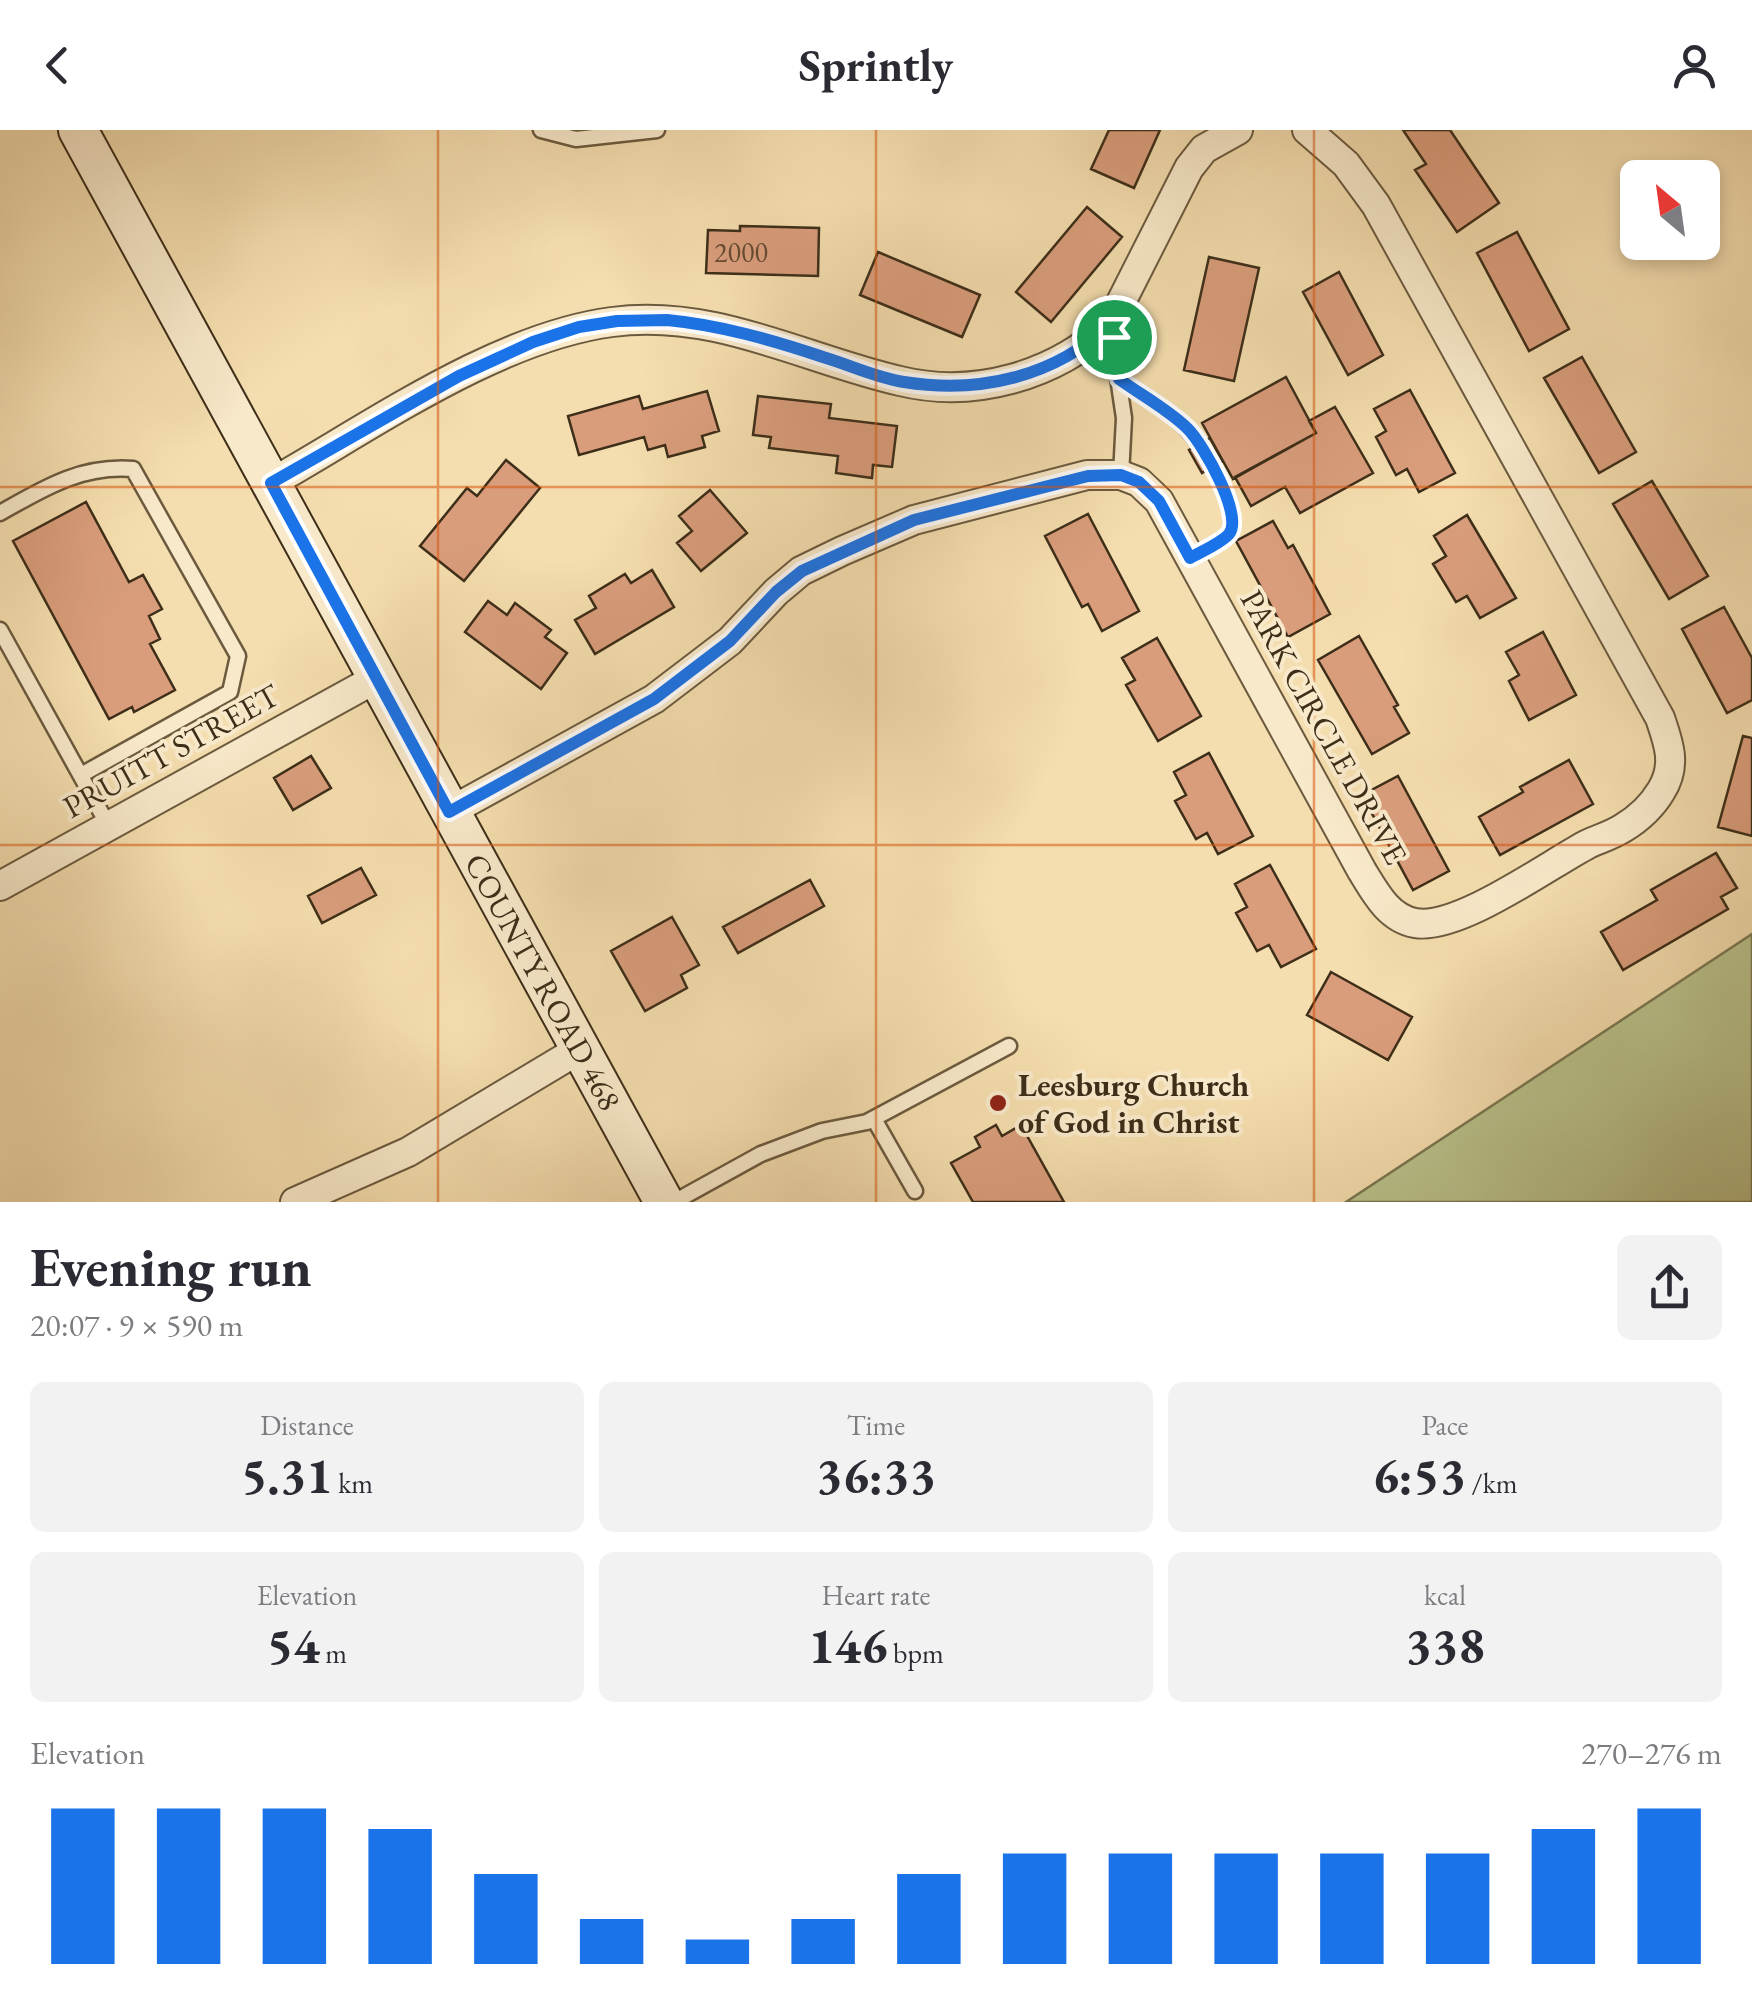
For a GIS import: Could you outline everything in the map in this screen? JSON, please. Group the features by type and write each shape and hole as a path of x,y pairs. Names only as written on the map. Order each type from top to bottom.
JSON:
{"street":[{"name":"COUNTY ROAD 468","path":"78,130 664,1202"},
{"path":"271,483 459,376 533,342 579,327 634,320 706,324 901,382 985,385 1024,376 1057,362 1093,340 1110,324 1188,168 1204,149 1238,130"},
{"name":"PARK CIRCLE DRIVE","path":"1121,475 1139,482 1159,501 1362,871 1382,904 1402,918 1417,924 1438,922 1472,910 1623,828 1646,810 1662,790 1671,767 1671,751 1660,718 1599,604 1376,205 1346,164 1308,130"},
{"path":"449,812 654,699 730,641 776,592 802,571 914,520 1088,476 1121,475"},
{"name":"PRUITT STREET","path":"0,886 377,678"},
{"path":"295,1202 408,1152 580,1050"}],"lane":[{"path":"541,130 576,139 657,130"},
{"path":"1110,324 1124,418 1121,475"},
{"path":"1119,379 1188,430 1200,444 1226,495 1234,523 1231,532 1190,558"},
{"path":"0,513 58,479 106,467 133,469 238,656 230,692 81,775"},
{"path":"0,630 108,825"},
{"path":"674,1202 761,1154 822,1131 874,1119 1010,1046"},
{"path":"874,1119 916,1191"}],"green space":[{"path":"1752,934 1752,1202 1346,1202"}],"building":[{"path":"1109,130 1160,130 1134,188 1091,169"},
{"path":"1403,130 1450,130 1499,203 1457,232 1415,170 1426,164"},
{"path":"1087,207 1122,237 1051,322 1016,292"},
{"path":"740,226 819,228 818,276 706,273 708,230 740,231"},
{"path":"1517,232 1569,329 1529,351 1477,253"},
{"path":"878,252 980,295 962,337 860,295"},
{"path":"1209,257 1259,268 1234,381 1184,370"},
{"path":"1339,272 1383,355 1348,375 1303,292"},
{"path":"1582,357 1636,452 1599,473 1544,378"},
{"path":"1286,377 1316,433 1233,479 1202,423"},
{"path":"1410,390 1455,473 1419,492 1407,469 1396,475 1376,437 1386,431 1374,409"},
{"path":"707,391 719,431 702,436 705,447 668,457 665,445 648,450 644,437 579,455 568,416 639,396 643,409"},
{"path":"758,396 831,404 829,418 897,426 892,467 873,465 872,478 836,473 838,456 769,448 771,437 753,435"},
{"path":"1335,407 1373,473 1300,513 1285,487 1251,506 1235,477 1316,433 1309,421"},
{"path":"1210,438 1222,461 1202,473 1189,450"},
{"path":"506,460 540,488 464,581 420,546 467,488 477,496"},
{"path":"1652,481 1708,576 1669,599 1613,504"},
{"path":"710,490 747,533 701,571 677,543 692,531 679,516"},
{"path":"86,502 129,582 143,575 162,609 149,616 160,639 150,644 175,690 134,712 132,707 109,719 13,541"},
{"path":"1088,514 1139,611 1102,631 1088,604 1082,607 1045,536"},
{"path":"1467,515 1516,598 1480,618 1467,596 1456,602 1433,564 1446,556 1434,536"},
{"path":"1273,521 1288,548 1293,545 1330,614 1288,637 1236,541"},
{"path":"652,570 674,607 595,654 575,620 596,608 589,596 625,574 631,583"},
{"path":"488,601 507,615 515,603 551,630 545,637 567,653 541,689 465,632"},
{"path":"1724,607 1752,658 1752,700 1727,713 1682,629"},
{"path":"1543,632 1576,695 1529,720 1509,681 1519,675 1506,652"},
{"path":"1359,636 1398,705 1394,707 1409,733 1372,754 1318,660"},
{"path":"1157,638 1201,716 1158,741 1126,685 1135,680 1122,658"},
{"path":"1743,736 1752,738 1752,836 1718,827"},
{"path":"1209,753 1253,836 1218,854 1207,833 1196,839 1175,801 1186,795 1174,772"},
{"path":"311,756 331,788 293,810 274,778"},
{"path":"1569,760 1593,804 1500,855 1479,817 1523,792 1520,787"},
{"path":"1398,776 1449,871 1413,890 1362,795"},
{"path":"1716,853 1737,888 1721,897 1728,909 1623,970 1601,932 1657,900 1651,890"},
{"path":"1270,865 1316,949 1281,967 1269,945 1257,951 1236,913 1247,907 1235,884"},
{"path":"361,868 376,895 322,923 308,896"},
{"path":"810,880 824,906 738,953 723,927"},
{"path":"672,917 699,965 681,975 687,988 645,1011 611,951"},
{"path":"1331,972 1412,1017 1388,1060 1307,1015"},
{"path":"996,1125 1002,1136 1021,1125 1064,1202 973,1202 951,1163 980,1147 975,1137"}],"place":[{"name":"Leesburg Church of God in Christ","path":"998,1103"}],"route":[{"path":"617,321 706,324 901,382 944,386 985,385 1024,376 1057,362 1093,340 1110,324 1114,337 1119,379 1188,430 1212,466 1234,523 1231,532 1219,541 1190,558 1159,501 1139,482 1121,475 1088,476 914,520 802,571 690,675 505,784 449,812 271,483 459,376 533,342 579,327 617,321"}]}
